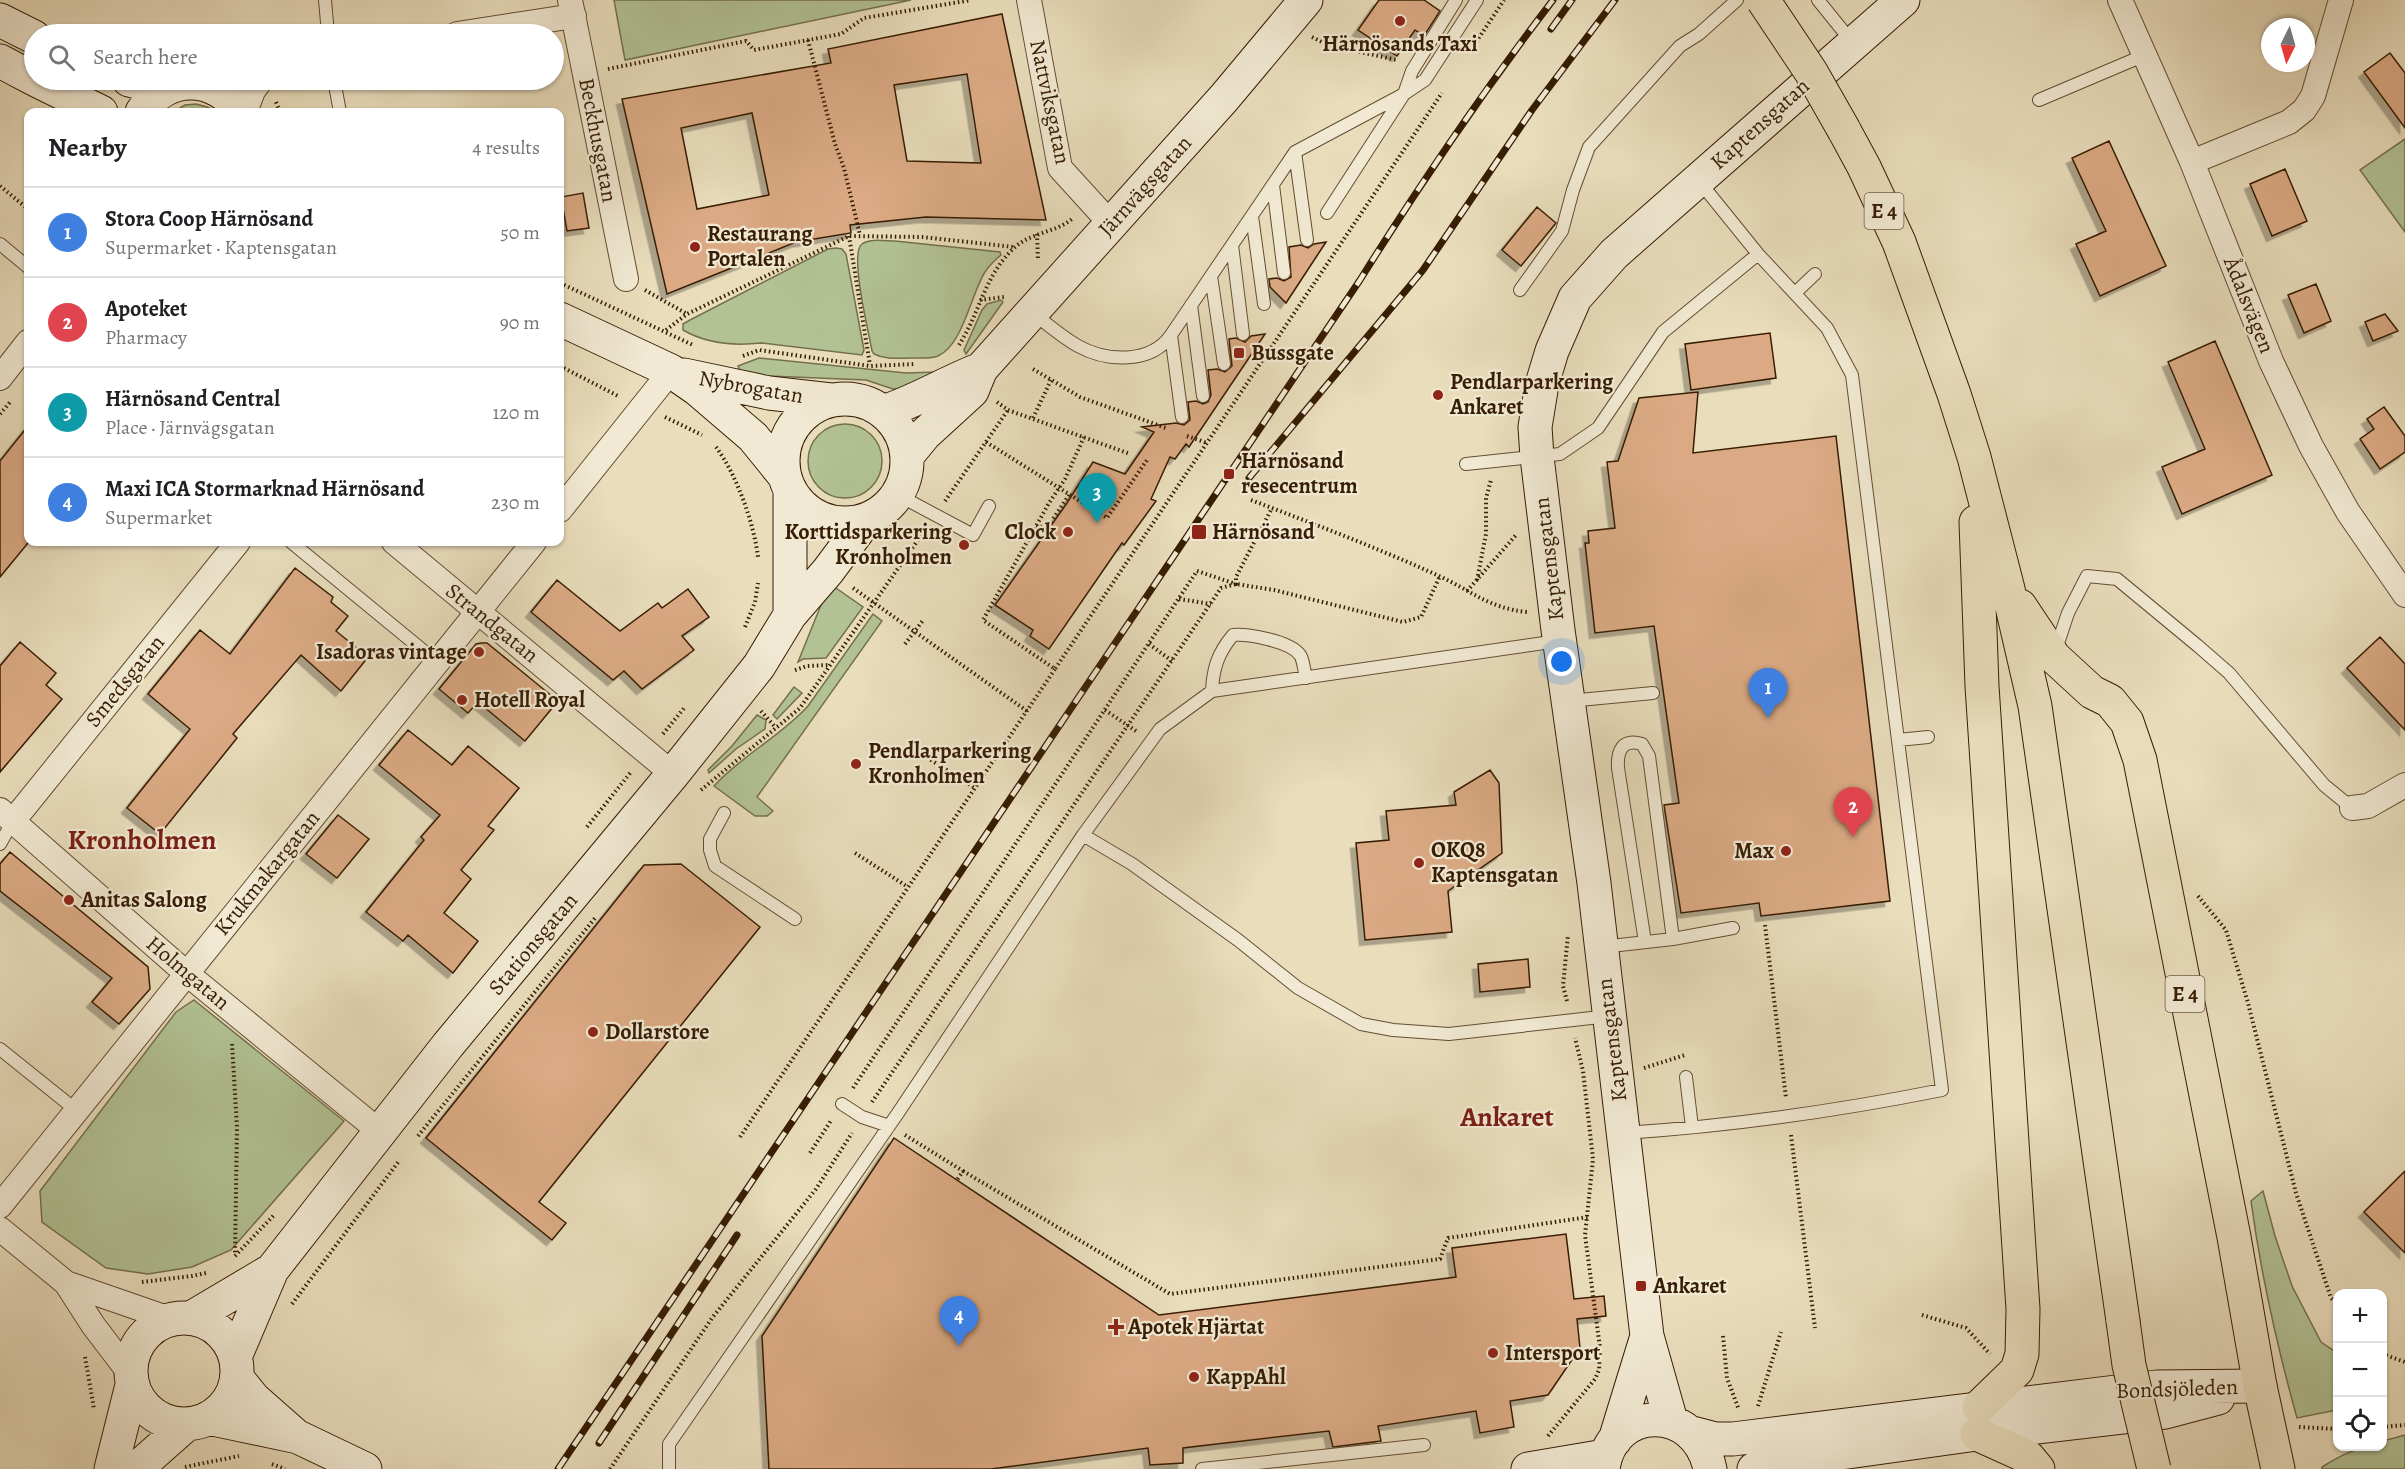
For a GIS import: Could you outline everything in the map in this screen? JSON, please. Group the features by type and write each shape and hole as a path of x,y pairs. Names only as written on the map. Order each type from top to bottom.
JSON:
{"highway":[{"name":"E 4","path":"1763,0 1811,72 1844,130 1899,242 1954,394 1974,457 2007,585 2037,717 2129,1365 2154,1469"},
{"name":"E 4","path":"1974,457 1982,686 2023,1309 2022,1354 2017,1370 1978,1421"},
{"name":"E 4","path":"2007,585 2054,657 2092,692 2110,701 2127,722 2140,760 2234,1237 2260,1386 2278,1469"},
{"path":"1978,1421 2028,1457 2038,1469"}],"main road":[{"name":"Järnvägsgatan","path":"907,456 925,434 972,391 981,369 1224,98 1306,0"},
{"name":"Kaptensgatan","path":"1710,1469 1704,1448 1681,1427 1647,1336 1601,947 1559,640 1535,427 1542,384 1552,351 1575,298 1614,254 1903,0"},
{"path":"0,20 24,31"},
{"path":"0,61 24,73"},
{"path":"57,90 93,108"},
{"path":"144,108 148,101 164,90"},
{"path":"219,90 240,108"},
{"name":"Nybrogatan","path":"564,321 671,371 697,389 753,437 786,483"},
{"name":"Järnvägsgatan","path":"883,412 909,404 954,380 981,369"},
{"name":"Nybrogatan","path":"671,371 769,393 831,400"},
{"path":"786,483 800,506 814,517 831,523 849,524 866,520 884,510 898,495 906,476 907,456 902,436 894,422 883,412 867,403 849,399 831,400 813,407 798,420 787,436 782,455 786,483 790,615"},
{"name":"Stationsgatan","path":"236,1367 272,1270 379,1131 686,783 790,615 828,572 866,520"},
{"name":"Stationsgatan","path":"180,1319 272,1270"},
{"path":"111,1469 132,1380 133,1354 141,1339 151,1329 180,1319 210,1325 221,1333 232,1347 236,1367 254,1399 298,1437 365,1469"},
{"name":"Kaptensgatan","path":"1608,1455 1647,1336"},
{"path":"136,1469 228,1401 236,1367"},
{"path":"132,1380 142,1403 153,1414 167,1421 198,1421 298,1437"},
{"name":"Bondsjöleden","path":"1754,1469 1840,1454 1978,1421 2157,1387 2260,1386"},
{"name":"Bondsjöleden","path":"1608,1455 1622,1432 1638,1423 1652,1420 1715,1439 1749,1428 1978,1421"},
{"path":"1528,1469 1608,1455"}],"street":[{"name":"Nattviksgatan","path":"1029,0 1060,168 1111,224"},
{"name":"Ådalsvägen","path":"2120,0 2192,162 2271,361 2311,446 2348,512 2405,595"},
{"path":"2192,162 2289,122 2304,110 2313,96 2341,0"},
{"path":"501,24 572,8"},
{"name":"Beckhusgatan","path":"572,8 626,279"},
{"path":"245,108 254,90"},
{"path":"0,378 24,347"},
{"path":"564,505 671,371"},
{"name":"Smedsgatan","path":"7,816 235,546"},
{"name":"Strandgatan","path":"399,546 686,783"},
{"name":"Krukmakargatan","path":"0,1206 531,546"},
{"path":"2352,808 2368,806 2405,785"},
{"name":"Holmgatan","path":"7,816 186,973 379,1131"},
{"path":"0,1229 66,1283 132,1380"},
{"path":"66,1283 180,1319"}],"lane":[{"path":"325,0 327,24"},
{"path":"1327,213 1404,94 1412,71 1456,0"},
{"path":"1032,312 1079,347 1114,357 1148,354 1159,349 1171,335 1295,152 1404,94 1425,80 1477,0"},
{"path":"1520,290 1562,231 1572,190 1589,147 1680,46 1699,34 1737,0"},
{"path":"1818,0 1852,43"},
{"path":"2039,100 2145,55"},
{"path":"336,90 339,108"},
{"path":"1295,152 1306,240"},
{"path":"1622,1133 1692,1127 1860,1106 1942,1090 1852,375 1827,328 1758,254 1697,180"},
{"path":"1273,185 1284,273"},
{"path":"1252,216 1264,304"},
{"path":"0,244 24,264"},
{"path":"1232,246 1243,334"},
{"path":"1466,464 1560,454 1598,428 1663,332 1758,254"},
{"path":"1795,293 1815,274"},
{"path":"1211,276 1224,364"},
{"path":"1191,305 1203,396"},
{"path":"1171,335 1182,417"},
{"path":"898,495 973,535 989,506"},
{"path":"296,546 437,662"},
{"path":"2054,657 2068,613 2087,576 2117,579 2229,673 2324,785 2352,808"},
{"path":"1212,691 1213,670 1222,648 1233,635 1247,634 1293,647 1301,657 1306,678"},
{"path":"669,1469 669,1444 889,1126 1083,835 1160,729 1212,691 1559,640"},
{"path":"1568,701 1653,693"},
{"path":"1898,740 1928,737"},
{"path":"1645,942 1618,768 1618,753 1621,747 1634,741 1642,744 1649,756 1673,939"},
{"path":"724,813 710,839 710,850 715,866 795,919"},
{"path":"0,844 7,816"},
{"path":"1083,835 1132,864 1238,940 1298,988 1361,1023 1393,1030 1449,1034 1609,1016"},
{"path":"1601,947 1673,939 1733,928"},
{"path":"0,1049 76,1110"},
{"path":"1686,1077 1692,1127"},
{"path":"842,1104 862,1117 889,1126"},
{"path":"1202,1469 1424,1445"}],"path":[{"path":"585,74 746,41 754,50 841,34 864,18 971,0"},
{"path":"1471,49 1504,0"},
{"path":"1306,34 1328,45 1397,60"},
{"path":"808,40 835,144 844,168 860,235"},
{"path":"740,1137 1444,89"},
{"path":"0,186 24,205"},
{"path":"1037,234 1038,260"},
{"path":"849,236 870,366"},
{"path":"666,330 687,314 849,236 922,237 1015,247"},
{"path":"626,279 687,314"},
{"path":"564,285 666,330 702,350"},
{"path":"980,300 1004,297"},
{"path":"735,359 759,350 870,366 925,364"},
{"path":"564,368 704,436 714,445 729,468 744,505 759,561"},
{"path":"1033,369 1080,397 1173,431"},
{"path":"1033,418 1051,380"},
{"path":"945,501 1008,410 1130,454"},
{"path":"1180,433 1207,443"},
{"path":"1055,669 982,620 1065,479 1084,437"},
{"path":"986,442 1107,518 1147,460"},
{"path":"1477,580 1486,534 1486,498 1491,483 1492,462"},
{"path":"1036,526 1047,528 1069,495"},
{"path":"1251,500 1440,576 1486,602 1531,613"},
{"path":"810,1153 1197,571 1236,584 1236,578 1272,508"},
{"path":"686,783 776,728 801,708 926,528"},
{"path":"1467,591 1517,533"},
{"path":"743,631 755,602 758,579"},
{"path":"848,585 1027,711"},
{"path":"1178,599 1210,604"},
{"path":"905,644 924,619"},
{"path":"1149,644 1172,661"},
{"path":"795,670 807,666 830,665"},
{"path":"585,830 692,699"},
{"path":"1105,710 1151,741"},
{"path":"761,711 776,728"},
{"path":"923,755 975,788"},
{"path":"855,853 908,887"},
{"path":"2168,899 2184,895 2198,895 2226,930 2248,1003 2296,1193 2333,1301"},
{"path":"414,1141 601,912"},
{"path":"1765,925 1786,1099"},
{"path":"232,1033 237,1127 235,1256"},
{"path":"1642,1069 1685,1055"},
{"path":"889,1126 1170,1294 1440,1259 1448,1238 1588,1217"},
{"path":"1790,1127 1815,1328"},
{"path":"288,1311 399,1160"},
{"path":"957,1180 963,1171"},
{"path":"229,1261 279,1210"},
{"path":"132,1283 192,1276 216,1270"},
{"path":"1922,1315 1966,1328 1996,1360"},
{"path":"1749,1428 1754,1420 1781,1332"},
{"path":"1723,1336 1727,1378 1749,1428"},
{"path":"84,1356 96,1420"},
{"path":"2387,1356 2405,1362"},
{"path":"2387,1427 2405,1425"},
{"path":"2294,1426 2333,1429"},
{"path":"176,1469 241,1455"},
{"path":"268,1462 285,1469"}],"green space":[{"path":"614,0 911,0 625,60"},
{"path":"196,104 209,108 180,108"},
{"path":"2405,139 2405,232 2360,170"},
{"path":"869,241 895,241 1000,252 1001,255 988,268 980,281 966,318 954,341 938,356 888,358 874,354 872,351 859,277 859,250 862,244"},
{"path":"828,249 842,249 846,254 864,350 862,355 761,343 721,343 692,335 683,330 683,324 690,320"},
{"path":"1001,300 1003,302 966,354 964,350 982,310 987,304"},
{"path":"759,358 906,373 935,372 909,388 893,389 866,380 741,373 738,366"},
{"path":"845,424 859,427 871,435 879,447 882,461 879,475 871,487 859,495 845,498 831,495 819,487 811,475 808,461 811,447 819,435 831,427"},
{"path":"833,586 863,607 826,658 803,659 798,662 821,605"},
{"path":"873,614 882,621 757,797 773,811 767,816 755,816 714,786 808,706"},
{"path":"794,687 802,693 777,719 773,715"},
{"path":"757,715 766,720 765,729 736,749 709,773 708,770 732,746"},
{"path":"194,1000 344,1121 231,1250 192,1267 148,1274 106,1268 42,1222 40,1191 176,1012"},
{"path":"2263,1191 2292,1286 2321,1342 2333,1350 2333,1411 2297,1418 2270,1310 2251,1201"},
{"path":"2405,1435 2405,1469 2322,1469 2330,1462 2354,1451 2387,1451 2387,1440"}],"building":[{"name":"Härnösands Taxi","path":"1379,0 1424,0 1440,11 1424,36 1415,30 1397,56 1358,30"},
{"path":"1002,14 1046,220 926,217 850,225 851,233 796,242 667,294 622,99 831,63 828,49","holes":["967,74 981,163 907,161 894,85","752,113 769,195 697,209 681,128"]},
{"path":"2390,53 2405,73 2405,128 2364,72"},
{"path":"2109,141 2166,266 2100,296 2076,244 2106,231 2072,158"},
{"path":"2285,169 2307,221 2272,236 2250,184"},
{"path":"583,193 589,228 567,231 564,196"},
{"path":"1537,207 1556,223 1521,266 1502,250"},
{"path":"1326,242 1286,303 1270,287 1269,279 1277,278 1284,281 1291,277 1289,247 1301,245 1308,248 1314,244"},
{"path":"2316,284 2331,321 2304,333 2288,295"},
{"path":"2385,314 2398,331 2373,341 2365,322"},
{"path":"1770,333 1776,378 1691,390 1685,344"},
{"path":"1265,334 1189,447 1186,444 1175,459 1170,457 1151,499 1156,501 1124,545 1122,543 1049,649 1030,636 1033,630 995,605 1093,462 1125,474 1154,432 1142,427 1176,423 1184,425 1190,420 1188,402 1196,401 1203,404 1208,402 1211,395 1208,370 1217,369 1225,372 1232,366 1229,339 1236,338 1245,342 1251,336"},
{"path":"2215,341 2272,475 2182,514 2162,467 2205,449 2168,362"},
{"path":"1698,392 1693,453 1836,436 1890,901 1761,916 1759,903 1681,913 1664,805 1679,803 1654,626 1595,633 1585,543 1589,543 1588,531 1615,528 1607,462 1618,461 1639,398"},
{"path":"2384,407 2405,436 2405,452 2380,469 2360,439 2374,429 2367,419"},
{"path":"24,431 26,546 0,577 0,461"},
{"path":"295,568 333,597 331,602 348,616 336,631 368,657 341,691 301,655 233,734 237,738 160,834 127,808 190,729 148,694 200,630 230,654"},
{"path":"557,580 620,631 658,603 662,608 688,589 709,617 682,636 694,650 642,689 624,671 613,680 531,612"},
{"path":"2380,637 2405,664 2405,730 2347,668"},
{"path":"20,642 56,673 46,685 62,699 0,772 0,666"},
{"path":"487,643 558,701 525,741 478,702 468,713 439,689 476,644"},
{"path":"408,730 452,765 468,746 519,788 488,826 494,830 461,870 471,879 444,913 478,941 453,973 408,935 403,941 366,912 424,840 421,837 440,815 379,765"},
{"path":"1490,770 1499,783 1502,853 1448,891 1452,932 1365,940 1356,843 1389,840 1386,811 1456,805 1454,792"},
{"path":"338,815 369,839 337,878 306,854"},
{"path":"10,852 148,967 150,989 119,1024 92,1002 112,978 0,891 0,864"},
{"name":"Dollarstore","path":"681,864 760,927 539,1202 566,1223 552,1240 426,1138 644,865"},
{"path":"1528,959 1530,987 1480,992 1478,964"},
{"path":"894,1138 1159,1315 1456,1277 1452,1248 1566,1234 1574,1299 1604,1296 1606,1316 1577,1319 1580,1348 1548,1395 1510,1401 1514,1427 1480,1433 1476,1411 1378,1426 1381,1441 1333,1447 1329,1431 1183,1448 1183,1463 1150,1465 1148,1448 991,1469 769,1469 762,1336"},
{"path":"2405,1171 2405,1253 2364,1212"}],"railway":[{"path":"558,1469 1360,280 1429,173 1502,68 1553,0"},
{"path":"1551,29 1572,0"},
{"path":"1249,478 1423,270 1532,110 1615,0"},
{"path":"599,1443 737,1235"}],"place":[{"name":"Härnösands Taxi","path":"1400,21"},
{"name":"Restaurang Portalen","path":"695,247"},
{"name":"Bussgate","path":"1239,353"},
{"name":"Pendlarparkering Ankaret","path":"1438,395"},
{"name":"Härnösand resecentrum","path":"1229,474"},
{"name":"Härnösand Central","path":"1097,523"},
{"name":"Clock","path":"1068,532"},
{"name":"Härnösand","path":"1199,532"},
{"name":"Korttidsparkering Kronholmen","path":"964,545"},
{"name":"Isadoras vintage","path":"479,652"},
{"name":"Hotell Royal","path":"462,700"},
{"name":"Stora Coop Härnösand","path":"1768,718"},
{"name":"Pendlarparkering Kronholmen","path":"856,764"},
{"name":"Apoteket","path":"1853,837"},
{"name":"Max","path":"1786,851"},
{"name":"OKQ8 Kaptensgatan","path":"1419,863"},
{"name":"Anitas Salong","path":"69,900"},
{"name":"Dollarstore","path":"593,1032"},
{"name":"Ankaret","path":"1641,1286"},
{"name":"Apotek Hjärtat","path":"1116,1327"},
{"name":"Maxi ICA Stormarknad Härnösand","path":"959,1346"},
{"name":"Intersport","path":"1493,1353"},
{"name":"KappAhl","path":"1194,1377"}],"district":[{"name":"Kronholmen","path":"142,840"},
{"name":"Ankaret","path":"1507,1117"}]}
